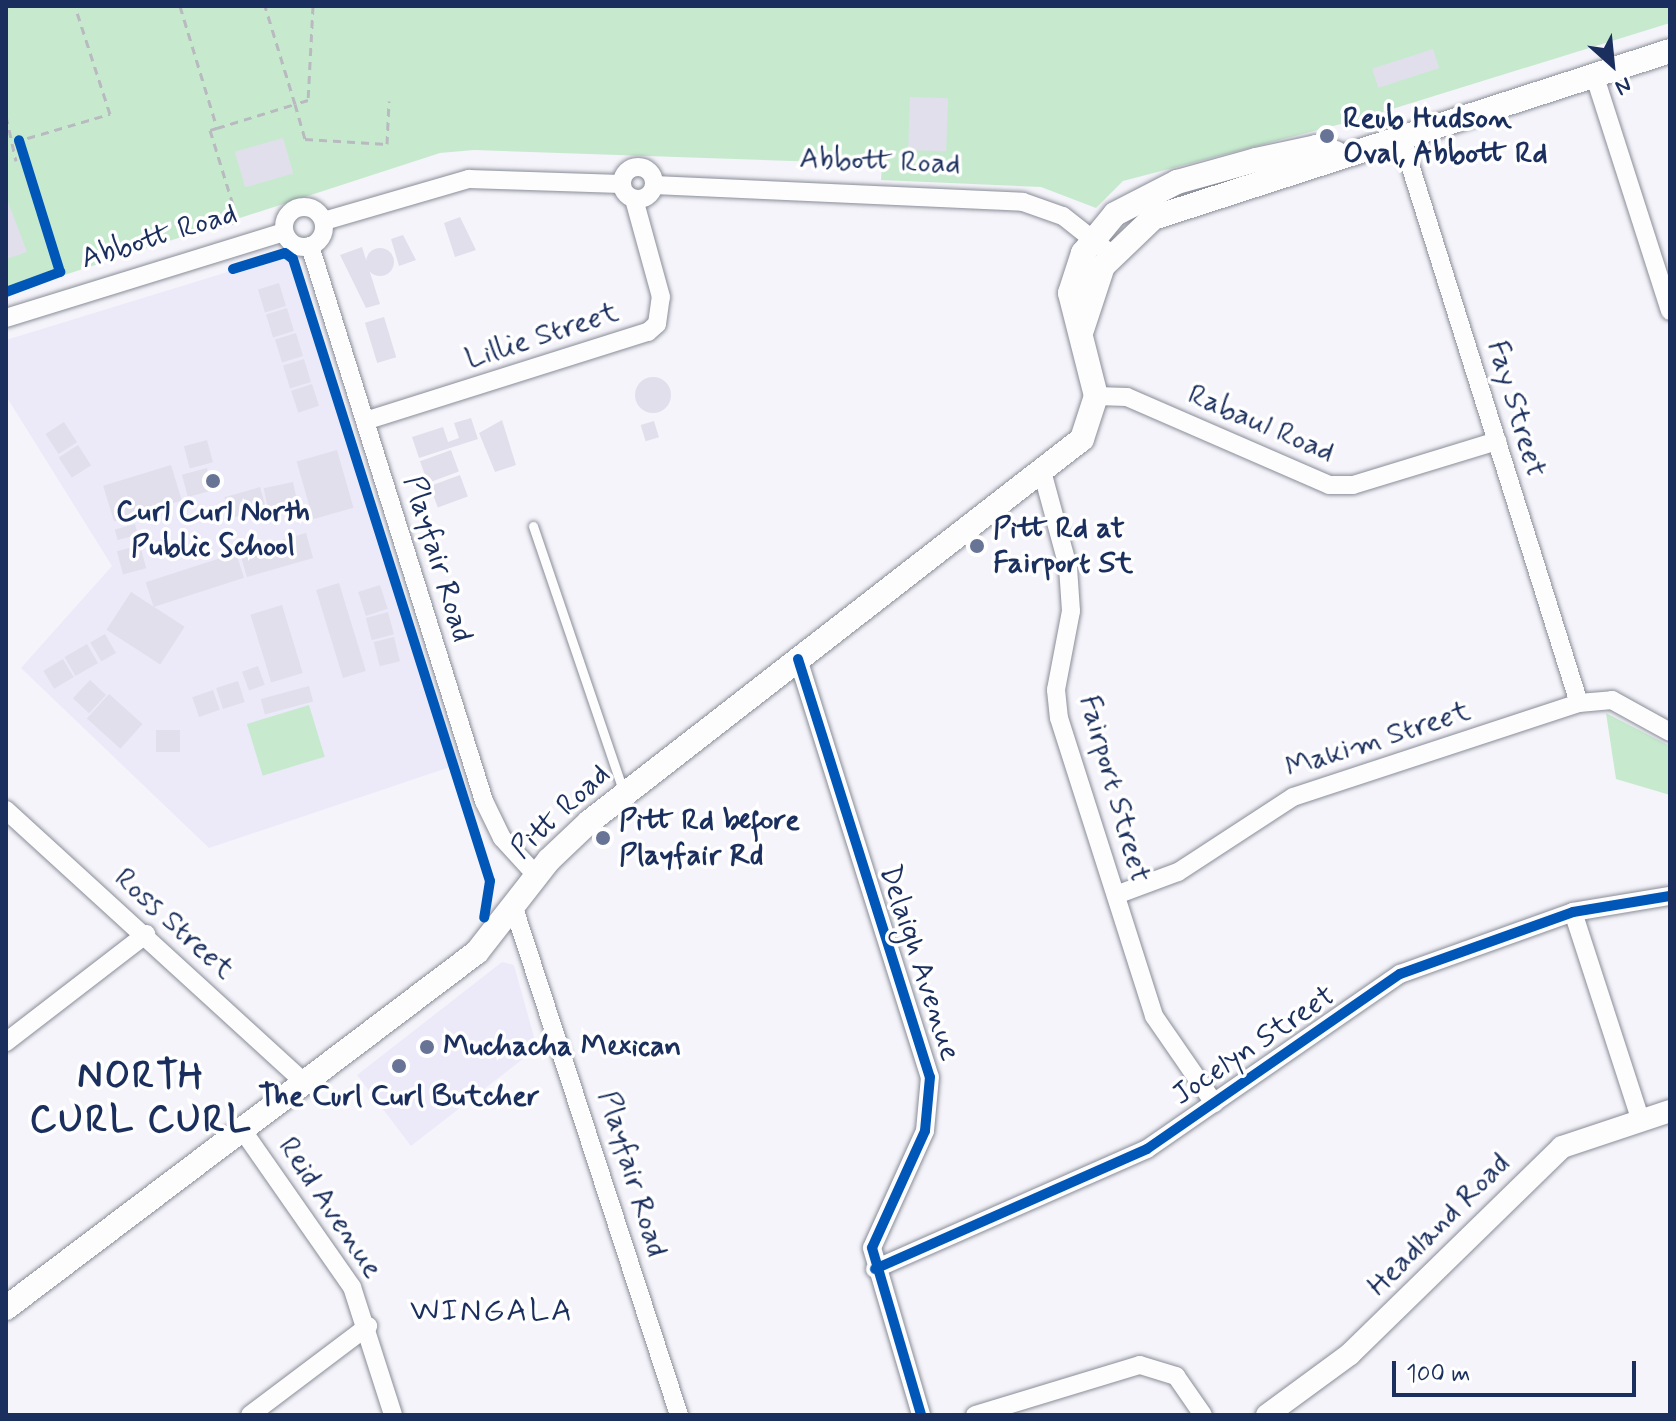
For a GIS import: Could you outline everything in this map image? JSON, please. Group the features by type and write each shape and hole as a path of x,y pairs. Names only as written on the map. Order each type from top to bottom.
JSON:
{"main road":[{"path":"1102,245 1115,214 1177,182 1316,147 1336,153 1670,51"},
{"name":"Pitt Road","path":"6,1308 477,952 536,875 624,794 1042,471 1089,430 1096,396 1081,333 1070,313 1070,293 1102,245"}],"street":[{"path":"1594,74 1670,311"},
{"name":"Fay Street","path":"1400,133 1579,703"},
{"name":"Abbott Road","path":"284,232 288,214 298,207 317,210 324,221 469,179 621,184 638,167 654,185 1023,202 1102,245"},
{"path":"621,184 634,199 654,185"},
{"name":"Lillie Street","path":"365,421 648,332 657,324 661,297 634,199"},
{"path":"310,246 323,233 324,221"},
{"name":"Abbott Road","path":"284,232 297,246 310,246"},
{"name":"Abbott Road","path":"6,318 284,232"},
{"name":"Playfair Road","path":"310,246 484,801 502,838 536,875"},
{"name":"Rabaul Road","path":"1096,396 1127,397 1329,485 1353,485 1497,441"},
{"name":"Fairport Street","path":"1042,471 1070,597 1059,718 1154,1016 1214,1103"},
{"name":"Delaigh Avenue","path":"798,659 930,1077 925,1131 879,1222 875,1269 921,1415"},
{"name":"Makim Street","path":"1116,895 1178,872 1293,797 1579,703 1612,700 1670,732"},
{"name":"Ross Street","path":"6,810 146,934 303,1081"},
{"name":"Jocelyn Street","path":"875,1269 1147,1149 1400,974 1573,912 1670,896"},
{"name":"Playfair Road","path":"513,905 679,1415"},
{"path":"1573,912 1640,1118"},
{"path":"6,1042 146,934"},
{"name":"Headland Road","path":"1267,1415 1350,1354 1562,1147 1640,1118 1670,1111"},
{"name":"Reid Avenue","path":"241,1128 316,1227 368,1326 393,1415"},
{"path":"250,1415 368,1326"},
{"path":"975,1415 1140,1365 1176,1376 1203,1415"}],"lane":[{"path":"533,526 624,794"}],"path":[{"path":"14,142 110,114 75,6"},
{"path":"180,6 217,128"},
{"path":"265,6 305,139 387,144 389,101"},
{"path":"219,227 238,221 210,130 308,100 313,6"},
{"path":"6,116 16,161"}],"shaded area":[{"name":"Curl Curl North Public School","path":"293,252 459,764 209,848 21,668 112,566 6,396 6,340"},
{"path":"502,962 514,965 537,1048 411,1146 357,1075"}],"green space":[{"path":"6,6 1670,6 1670,23 1360,119 1123,181 1096,208 1041,187 881,180 882,164 474,150 440,153 6,294"},
{"path":"309,705 325,757 263,776 247,724"},
{"path":"1606,713 1670,746 1670,795 1616,779"}],"building":[{"path":"1433,49 1439,68 1378,88 1372,69"},
{"path":"910,97 948,98 946,151 908,150"},
{"path":"283,138 293,174 245,187 235,152"},
{"path":"6,197 27,252 6,259"},
{"path":"460,217 476,250 455,257 444,223"},
{"path":"403,235 416,260 399,266 391,239"},
{"path":"362,247 380,304 366,308 340,255"},
{"path":"380,248 390,252 394,262 390,272 380,276 370,272 366,262 370,252"},
{"path":"279,283 286,306 265,312 258,289"},
{"path":"287,308 294,331 273,337 266,314"},
{"path":"384,317 396,357 377,363 365,323"},
{"path":"296,333 303,356 282,362 275,339"},
{"path":"304,359 311,382 290,388 283,365"},
{"path":"653,377 665,383 671,395 665,407 653,413 641,407 635,395 641,383"},
{"path":"312,384 319,406 298,413 291,391"},
{"path":"471,418 478,439 419,458 412,437 443,427 448,442 459,438 454,423"},
{"path":"502,420 516,465 495,472 479,433"},
{"path":"654,421 659,437 646,441 641,425"},
{"path":"64,422 77,442 59,454 46,434"},
{"path":"207,440 213,462 190,468 184,446"},
{"path":"78,445 91,465 72,478 59,458"},
{"path":"337,450 354,508 313,519 297,462"},
{"path":"451,450 459,472 428,483 420,461"},
{"path":"171,465 182,500 114,521 103,486"},
{"path":"207,468 213,490 188,497 182,475"},
{"path":"460,475 468,497 438,508 430,486"},
{"path":"293,482 298,505 269,512 264,488"},
{"path":"260,487 266,508 230,518 224,497"},
{"path":"135,524 138,535 118,540 115,529"},
{"path":"306,533 313,558 247,577 240,552"},
{"path":"140,545 146,568 123,574 117,551"},
{"path":"236,553 244,578 154,607 146,582"},
{"path":"339,583 366,671 343,678 316,590"},
{"path":"380,585 388,609 366,616 358,592"},
{"path":"131,592 185,627 160,665 106,630"},
{"path":"282,605 303,673 271,683 250,615"},
{"path":"388,612 394,634 372,640 366,618"},
{"path":"105,634 116,653 101,662 90,642"},
{"path":"394,637 400,661 380,666 374,642"},
{"path":"87,644 98,663 75,676 64,657"},
{"path":"63,659 74,677 54,689 43,671"},
{"path":"258,666 265,685 249,691 242,672"},
{"path":"90,680 106,695 89,713 73,698"},
{"path":"238,681 245,702 223,709 216,688"},
{"path":"309,686 313,701 265,714 261,699"},
{"path":"213,690 220,710 199,717 192,697"},
{"path":"109,694 142,724 120,749 87,719"},
{"path":"156,730 180,730 180,752 156,752"}],"cycle path":[{"path":"6,292 60,272 19,140"},
{"path":"233,269 285,253 293,259 490,881 484,918"},
{"path":"798,659 930,1077 925,1131 872,1248 921,1415"},
{"path":"875,1269 1147,1149 1400,974 1573,912 1670,896"}],"place":[{"name":"Reub Hudson Oval, Abbott Rd","path":"1327,136"},
{"name":"Curl Curl North Public School","path":"213,481"},
{"name":"Pitt Rd at Fairport St","path":"977,546"},
{"name":"Pitt Rd before Playfair Rd","path":"603,838"},
{"name":"Muchacha Mexican","path":"427,1047"},
{"name":"The Curl Curl Butcher","path":"399,1066"}],"district":[{"name":"NORTH CURL CURL","path":"141,1099"},
{"name":"WINGALA","path":"492,1311"}]}
